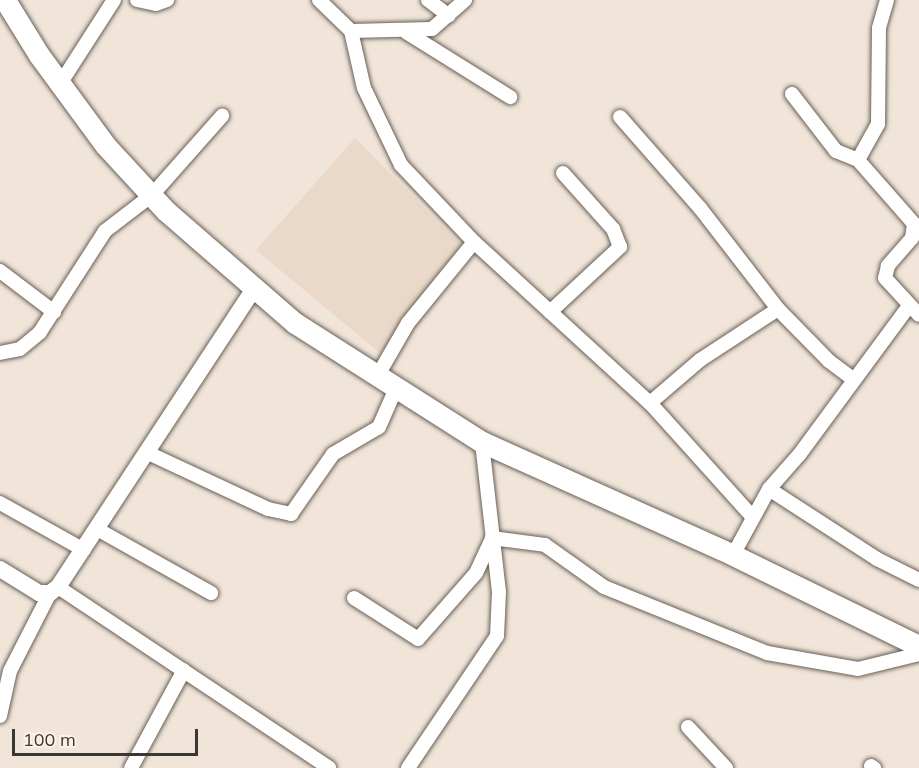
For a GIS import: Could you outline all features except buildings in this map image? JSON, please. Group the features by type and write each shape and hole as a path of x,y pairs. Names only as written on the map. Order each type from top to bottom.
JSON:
{"main road":[{"path":"5,0 60,84 105,145 152,195 252,290 343,356 397,386 482,442 733,555 919,646"}],"street":[{"path":"60,84 114,0"},
{"path":"137,0 156,4 167,0"},
{"path":"319,0 351,31 364,88 401,165 474,242 650,404 751,515"},
{"path":"428,0 449,16"},
{"path":"351,31 432,29 465,0"},
{"path":"858,160 878,124 879,28 887,0"},
{"path":"405,30 510,97"},
{"path":"733,555 751,515 769,489 854,380 914,310 885,278 888,266 912,238 914,224 858,160 836,151 792,94"},
{"path":"0,353 29,344 54,312 105,231 152,195 222,116"},
{"path":"620,117 700,208 778,309 829,361 854,380"},
{"path":"550,312 620,247 613,229 563,173"},
{"path":"378,375 408,323 474,242"},
{"path":"0,271 54,312"},
{"path":"0,716 10,671 54,590 84,550 252,290"},
{"path":"650,404 700,360 778,309"},
{"path":"146,452 268,509 291,514 333,454 379,427 397,386"},
{"path":"408,768 498,636 500,592 482,442"},
{"path":"769,489 877,559 919,580"},
{"path":"0,503 84,550"},
{"path":"97,530 211,593"},
{"path":"354,598 418,639 476,573 492,538"},
{"path":"492,538 545,545 604,587 767,653 858,669 919,654"},
{"path":"0,569 28,588 54,590 183,670 314,764 329,768"},
{"path":"131,768 183,670"},
{"path":"688,727 726,768"}],"shaded area":[{"path":"355,138 462,246 380,353 256,250"}]}
